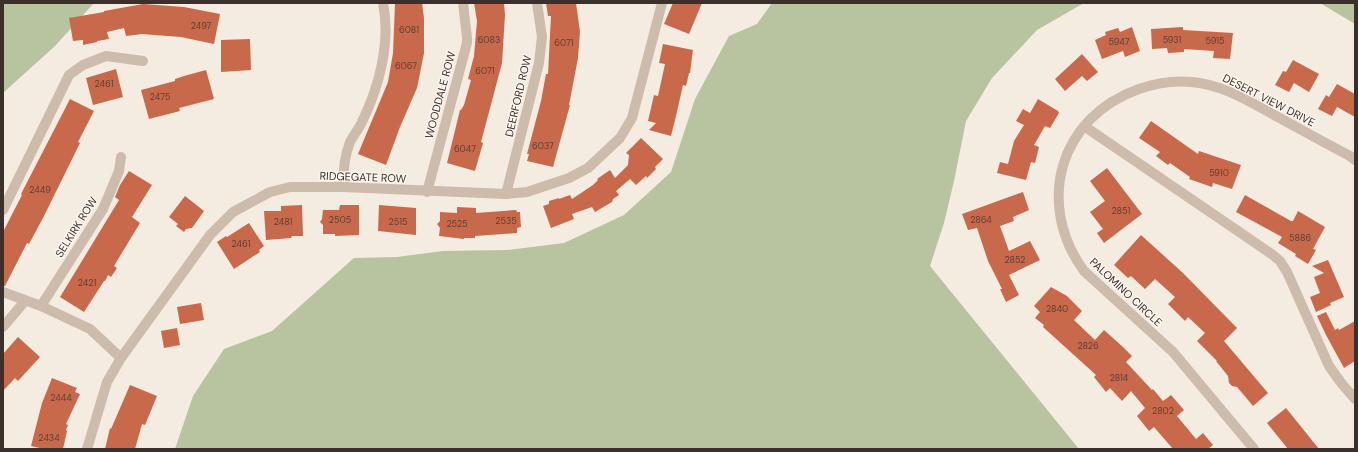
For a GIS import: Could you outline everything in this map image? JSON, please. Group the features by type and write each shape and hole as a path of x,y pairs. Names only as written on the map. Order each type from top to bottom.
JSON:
{"street":[{"path":"343,187 343,164 350,141 364,118 377,83 383,59 385,15 383,3"},
{"name":"WOODDALE ROW","path":"427,192 467,43 463,3"},
{"name":"DEERFORD ROW","path":"506,194 540,63 542,37 537,3"},
{"name":"RIDGEGATE ROW","path":"87,449 108,382 121,358 210,235 233,212 270,192 290,187 343,187 427,192 506,194 527,192 569,178 588,168 620,138 632,118 662,3"},
{"path":"3,210 69,75 83,65 106,56 143,61"},
{"name":"DESERT VIEW DRIVE","path":"1084,126 1106,106 1132,92 1161,83 1176,81 1192,82 1222,87 1355,160"},
{"path":"1084,126 1280,261 1287,272 1329,366 1355,399"},
{"name":"PALOMINO CIRCLE","path":"1084,126 1069,150 1064,164 1058,192 1060,220 1069,247 1084,271 1172,352 1254,449"},
{"name":"SELKIRK ROW","path":"41,306 103,209 119,171 121,157"},
{"path":"3,292 41,306 90,329 121,358"},
{"path":"3,327 25,301"}],"green space":[{"path":"3,3 94,3 55,46 3,93"},
{"path":"772,3 1084,3 1037,30 992,78 966,121 944,223 930,266 1079,449 175,449 193,396 224,349 272,331 354,258 397,257 443,251 507,250 564,243 624,215 671,172 695,99 729,36 757,24"},
{"path":"1320,3 1355,3 1355,24"}],"building":[{"path":"395,3 422,3 424,18 424,53 417,88 400,127 386,165 358,154 388,82 393,53"},
{"path":"474,3 504,3 505,15 502,63 481,142 483,143 475,171 447,163 460,110 464,105 471,80 468,79 474,56 477,21"},
{"path":"546,3 576,3 580,32 578,58 570,105 553,167 527,161 529,154 527,154 541,101 546,74 548,74 551,16 548,16"},
{"path":"673,3 702,3 689,34 664,24"},
{"path":"143,4 184,7 220,14 214,44 181,37 142,34 126,36 124,28 107,32 109,39 83,45 83,40 73,41 69,18"},
{"path":"1132,27 1140,51 1125,57 1123,51 1102,59 1095,40 1106,35 1105,32 1118,28 1120,32"},
{"path":"1183,27 1183,30 1233,33 1230,59 1213,58 1214,51 1184,49 1184,52 1168,53 1167,48 1152,49 1151,29"},
{"path":"250,39 251,70 221,72 221,40"},
{"path":"663,44 693,50 690,73 686,86 683,85 671,136 649,130 656,123 648,121 654,95 658,96 665,64 659,63"},
{"path":"1082,54 1098,72 1087,81 1082,76 1065,91 1055,79"},
{"path":"1293,60 1319,74 1309,92 1294,83 1289,92 1275,85 1283,71 1286,72"},
{"path":"116,69 123,97 93,105 86,78"},
{"path":"206,70 214,99 179,108 180,111 149,119 141,90 175,81 175,79"},
{"path":"1337,84 1355,94 1355,117 1337,107 1332,116 1318,109 1326,95 1329,97"},
{"path":"70,99 94,111 44,216 29,244 27,243 5,286 3,286 3,232"},
{"path":"1038,99 1059,113 1050,128 1045,126 1034,145 1039,147 1035,163 1031,162 1026,180 997,173 1000,162 1008,164 1014,141 1024,125 1016,121 1023,109 1030,113"},
{"path":"1151,121 1198,154 1199,151 1241,165 1232,189 1213,183 1212,187 1189,179 1190,177 1170,163 1168,165 1156,156 1160,152 1139,138"},
{"path":"641,138 663,159 647,178 646,176 636,185 630,179 616,191 619,195 613,199 612,202 595,212 592,207 572,214 574,219 551,228 543,206 549,204 549,201 570,195 572,199 593,185 598,180 597,179 610,170 615,178 628,165 629,155 626,153"},
{"path":"1107,168 1142,214 1104,243 1097,233 1103,229 1090,212 1105,201 1090,181"},
{"path":"129,171 152,185 132,217 140,223 114,266 117,268 111,277 108,275 84,312 60,297 119,200 115,197 120,185"},
{"path":"1023,192 1029,210 1013,217 1014,221 1000,226 1009,251 1030,241 1040,260 1009,275 1019,295 1006,302 1000,289 1002,289 988,261 977,228 968,230 962,214"},
{"path":"1245,195 1291,221 1293,221 1298,211 1325,227 1313,249 1316,250 1308,264 1295,256 1296,254 1278,243 1282,237 1236,212"},
{"path":"185,196 204,211 192,228 186,229 184,232 176,226 178,224 169,217"},
{"path":"302,205 303,236 266,240 264,211 281,211 281,206"},
{"path":"340,205 359,205 359,235 335,236 335,234 323,234 323,225 320,222 322,219 323,210 339,210"},
{"path":"379,205 416,208 416,235 378,231"},
{"path":"457,207 476,208 476,213 516,210 517,212 520,212 521,227 517,228 517,233 475,236 475,238 464,239 439,236 440,228 437,224 440,221 440,212 457,213"},
{"path":"249,223 264,246 259,250 260,252 234,269 217,242"},
{"path":"1141,235 1183,273 1237,328 1224,341 1268,393 1253,406 1237,387 1232,386 1229,383 1228,376 1217,361 1197,341 1205,333 1188,317 1185,321 1168,304 1175,297 1155,279 1145,289 1131,276 1128,278 1114,265"},
{"path":"1328,260 1344,297 1330,303 1331,305 1316,312 1310,297 1320,293 1314,277 1324,273 1312,266"},
{"path":"1051,287 1067,296 1082,311 1074,320 1095,340 1104,330 1132,356 1126,362 1163,401 1171,395 1184,410 1177,416 1196,439 1203,433 1213,445 1208,449 1173,449 1154,427 1149,431 1137,416 1145,408 1131,391 1122,401 1110,388 1106,392 1094,377 1096,375 1035,318 1040,312 1034,306"},
{"path":"201,303 204,320 180,324 177,307"},
{"path":"1326,312 1335,330 1338,328 1339,330 1355,321 1355,361 1344,368 1317,316"},
{"path":"177,328 180,345 164,348 161,331"},
{"path":"18,337 40,357 18,381 15,378 3,391 3,354"},
{"path":"52,378 77,388 75,392 80,394 66,424 68,425 63,449 44,449 31,446 42,403"},
{"path":"130,385 157,396 145,425 142,424 135,449 105,449 110,428 111,429"},
{"path":"1286,408 1319,449 1288,449 1267,423"}]}
